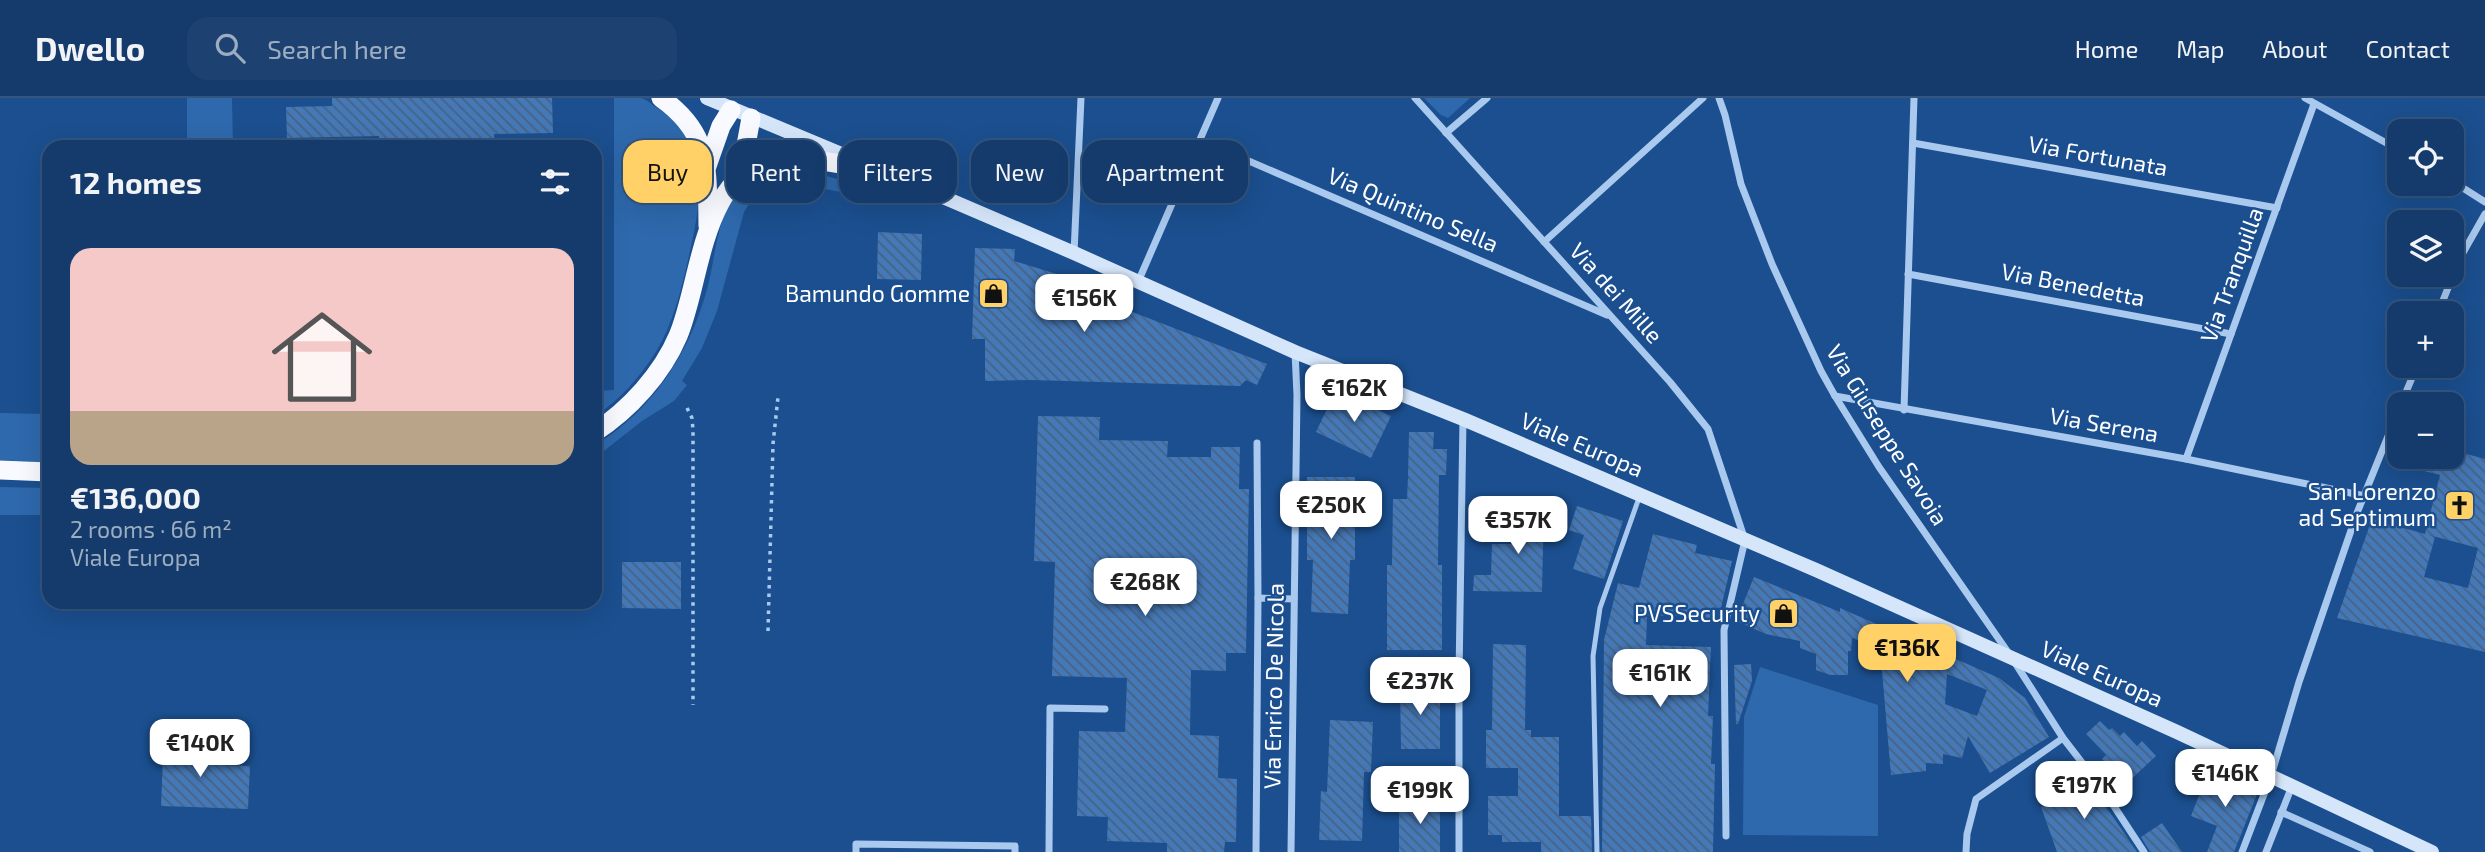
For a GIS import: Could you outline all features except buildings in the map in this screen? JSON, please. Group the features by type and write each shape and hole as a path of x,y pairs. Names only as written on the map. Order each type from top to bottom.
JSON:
{"highway":[{"path":"661,98 691,127 698,140"},
{"path":"712,152 721,126 731,110"},
{"path":"747,140 751,118"},
{"path":"602,427 612,421 663,364 678,335 708,227 726,195"},
{"path":"708,203 708,227"},
{"path":"0,470 42,472"}],"main road":[{"name":"Viale Europa","path":"707,98 839,153"},
{"name":"Viale Europa","path":"957,202 1295,352 1463,419 1745,540 2271,776 2432,852"}],"street":[{"path":"1074,253 1081,98"},
{"path":"1200,140 1218,98"},
{"name":"Via dei Mille","path":"1415,98 1670,382 1708,429 1745,540"},
{"path":"1446,133 1487,98"},
{"path":"1544,242 1703,98"},
{"name":"Via Giuseppe Savoia","path":"1719,98 1726,115 1741,184 1772,264 1835,396 1879,467 2144,852"},
{"path":"1904,410 1914,98"},
{"path":"2305,98 2387,144"},
{"name":"Via Tranquilla","path":"2186,459 2314,104"},
{"name":"Via Fortunata","path":"1913,143 2277,208"},
{"name":"Via Quintino Sella","path":"1248,161 1611,317"},
{"path":"2464,189 2485,202"},
{"path":"1138,282 1172,203"},
{"path":"2443,301 2460,258 2485,214"},
{"name":"Via Benedetta","path":"1908,274 2231,334"},
{"name":"Via Enrico De Nicola","path":"1291,852 1295,352"},
{"name":"Via Serena","path":"1835,396 2186,459 2365,496"},
{"path":"1459,852 1463,419"},
{"path":"2242,852 2271,776 2299,682 2357,513 2387,440"},
{"path":"1256,443 1256,852"},
{"path":"1726,836 1724,630 1745,540"},
{"path":"1258,597 1294,599"},
{"path":"1049,852 1050,708 1105,709"},
{"path":"1966,852 1967,834 1976,799 2063,738"},
{"path":"2266,852 2292,786"},
{"path":"2281,812 2370,852"},
{"path":"856,852 856,844 1015,846 1015,852"}],"lane":[{"path":"1598,852 1593,656 1600,608 1640,495"}],"path":[{"path":"768,631 773,444 778,397"},
{"path":"687,408 692,418 693,430 693,705"}],"shaded area":[{"path":"187,98 232,98 233,140 187,140"},
{"path":"614,98 641,98 677,124 688,140 623,140 623,203 698,203 682,283 663,340 637,378 602,411 602,391 614,390"},
{"path":"1424,98 1470,98 1448,118 1441,115"},
{"path":"825,176 839,179 839,192 825,189"},
{"path":"729,203 750,203 744,212 717,311 702,348 682,381 687,385 674,401 642,421 602,452 602,440 637,413 670,373 683,350 703,302"},
{"path":"0,413 42,414 42,463 0,460"},
{"path":"0,487 42,488 42,515 0,515"},
{"path":"1760,667 1878,705 1878,836 1743,835 1744,717"}],"place":[{"name":"Bamundo Gomme","path":"993,294"},
{"name":"San Lorenzo ad Septimum","path":"2459,505"},
{"name":"PVSSecurity","path":"1783,614"}]}
